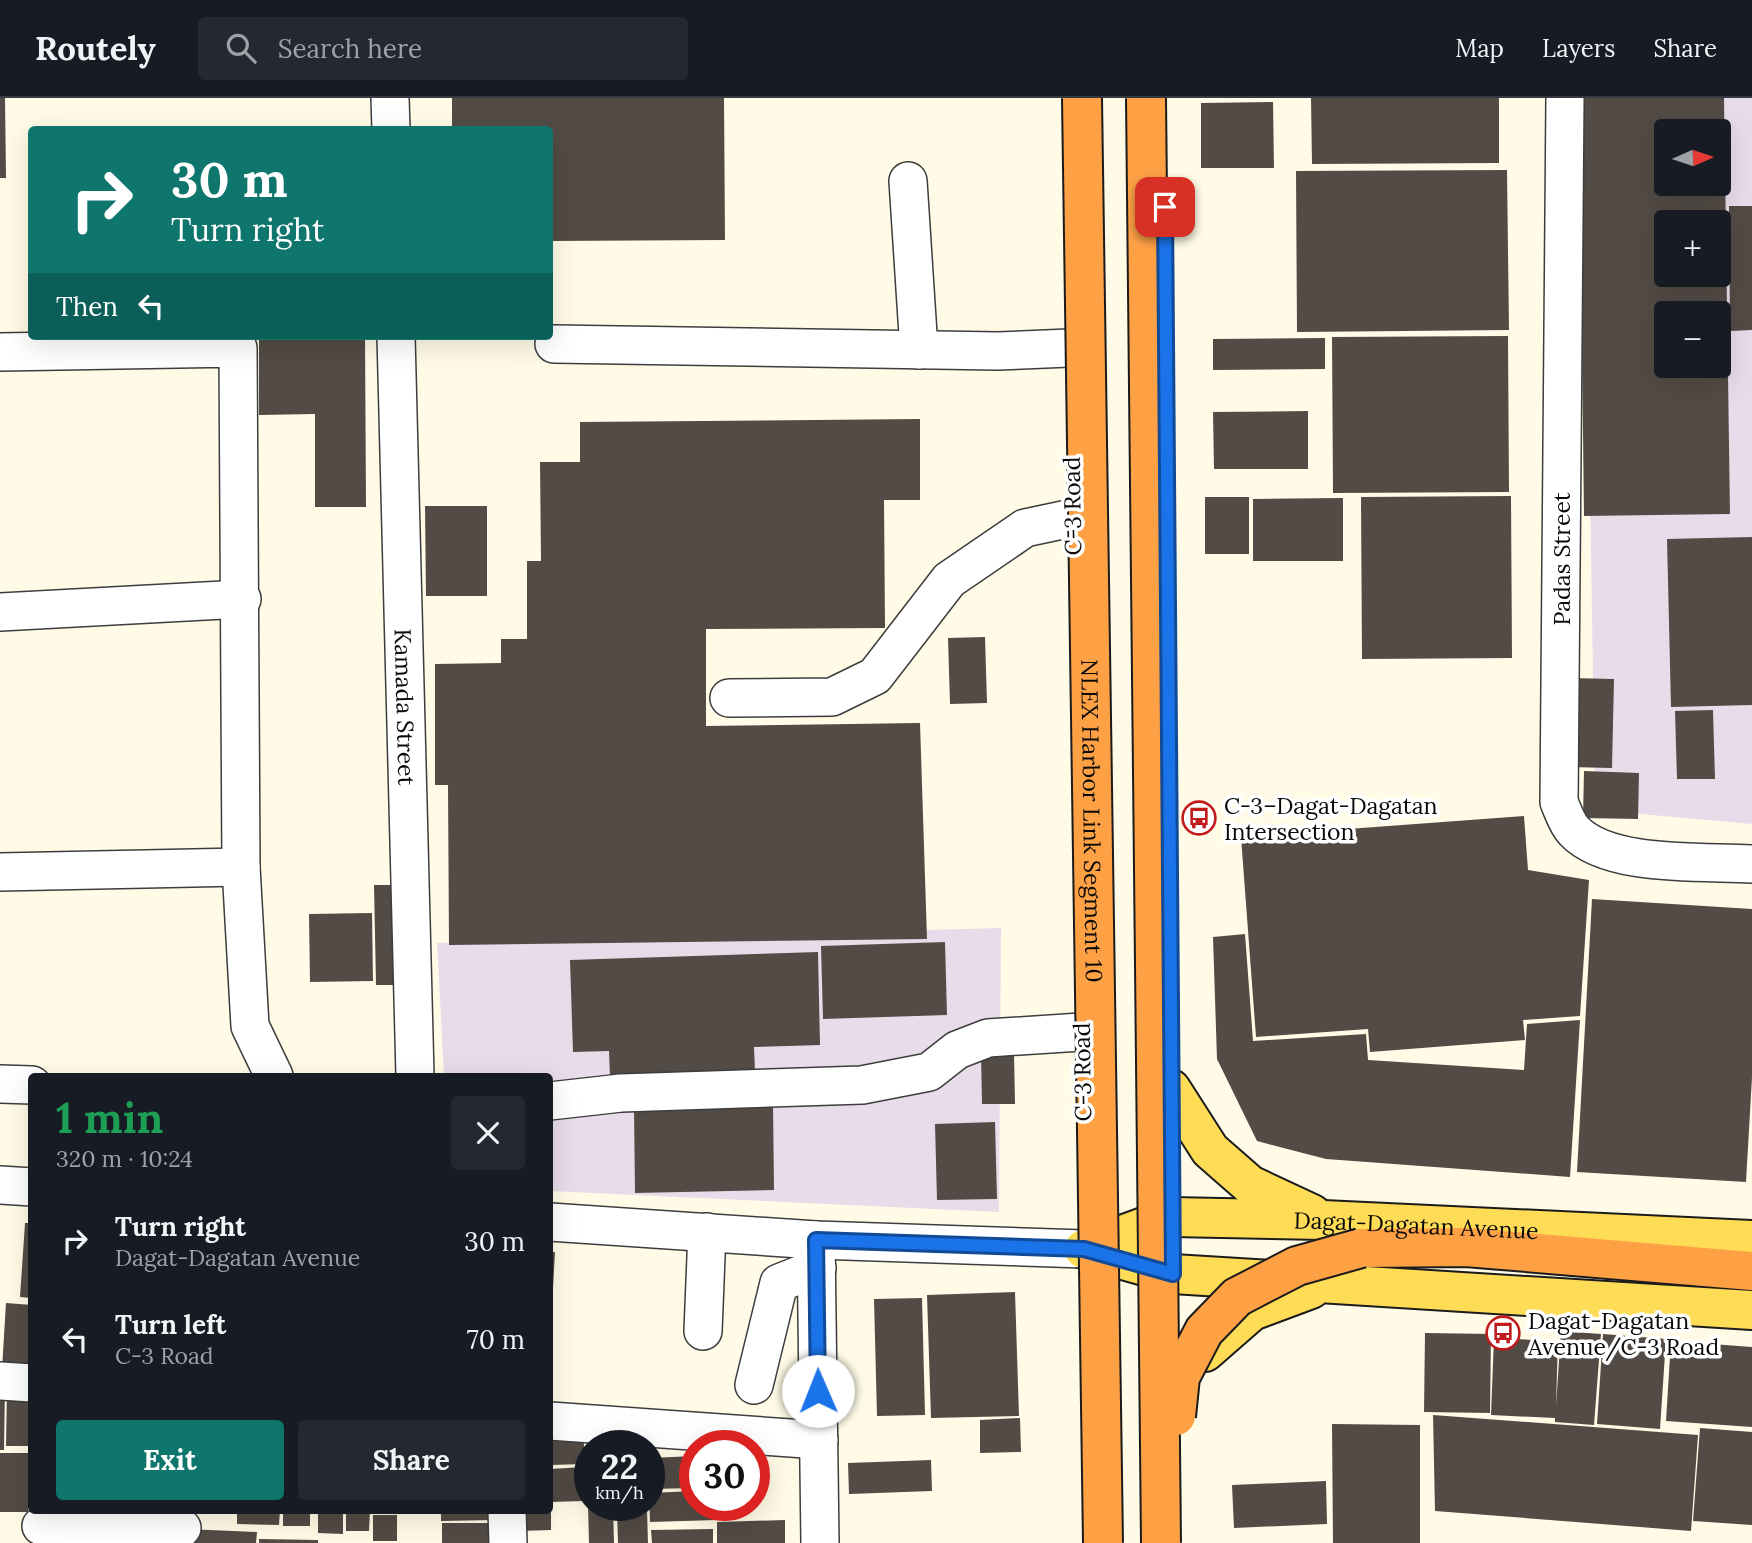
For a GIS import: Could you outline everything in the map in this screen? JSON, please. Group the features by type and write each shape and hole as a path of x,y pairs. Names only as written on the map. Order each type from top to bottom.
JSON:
{"highway":[{"name":"NLEX Harbor Link Segment 10","path":"1083,98 1103,1543"},
{"path":"1146,98 1161,1543"},
{"path":"1161,1543 1180,1377 1204,1331 1237,1297 1297,1266 1361,1248 1466,1247 1752,1270"}],"main road":[{"name":"C-3 Road","path":"1066,98 1090,1543"},
{"path":"1164,98 1173,1274 1171,1543"},
{"path":"1171,1089 1210,1150 1230,1168 1250,1185 1323,1220"},
{"name":"Dagat-Dagatan Avenue","path":"1084,1249 1171,1217 1323,1220 1752,1240"},
{"name":"Dagat-Dagatan Avenue","path":"1084,1249 1173,1274 1752,1310"},
{"path":"1172,1396 1204,1353 1252,1311 1322,1285"}],"street":[{"path":"390,98 391,126"},
{"name":"Padas Street","path":"1565,98 1559,802 1573,830 1598,849 1640,858 1752,864"},
{"path":"908,181 919,350"},
{"name":"Kamada Street","path":"396,340 415,1073"},
{"path":"0,352 239,342 241,867 250,1026 273,1073"},
{"path":"554,344 919,350 1069,348"},
{"path":"729,698 832,697 874,676 949,580 1025,528 1072,518"},
{"path":"0,612 242,599"},
{"path":"0,872 241,867"},
{"path":"553,1101 621,1093 862,1084 929,1072 957,1050 988,1038 1081,1032"},
{"path":"0,1084 28,1085"},
{"path":"0,1185 28,1187"},
{"name":"Dagat-Dagatan Avenue","path":"553,1222 707,1232 816,1254 1084,1249"},
{"path":"703,1331 707,1232"},
{"path":"754,1385 779,1283 816,1254"},
{"path":"816,1254 820,1543"},
{"path":"0,1381 28,1383"},
{"path":"553,1421 819,1440"},
{"path":"507,1514 508,1543"},
{"path":"41,1525 183,1527"}],"shaded area":[{"path":"1584,98 1752,98 1752,824 1595,810"},
{"path":"1001,928 999,1212 553,1191 553,1073 444,1073 437,943"}],"building":[{"path":"0,98 5,98 6,178 0,178"},
{"path":"452,98 724,98 725,240 553,241 553,126 452,126"},
{"path":"1311,98 1499,98 1499,163 1312,164"},
{"path":"1579,98 1724,98 1724,119 1654,119 1654,196 1725,196 1726,210 1654,210 1654,287 1727,287 1727,301 1654,301 1654,378 1728,378 1730,514 1584,516"},
{"path":"1273,102 1274,168 1201,168 1201,103"},
{"path":"1507,170 1509,330 1297,332 1296,171"},
{"path":"1729,206 1752,206 1752,330 1731,331"},
{"path":"1508,336 1509,492 1333,493 1332,337"},
{"path":"1325,338 1325,369 1213,370 1213,339"},
{"path":"259,340 365,340 366,507 315,507 315,414 259,415"},
{"path":"1308,411 1308,469 1214,469 1213,412"},
{"path":"920,419 920,500 884,500 885,628 706,629 706,726 920,723 927,939 449,945 448,785 435,785 435,664 501,663 501,639 527,639 527,561 541,561 540,462 580,462 580,422"},
{"path":"1511,496 1512,658 1362,659 1361,497"},
{"path":"1205,497 1249,497 1249,554 1205,554"},
{"path":"1343,498 1343,561 1253,561 1253,499"},
{"path":"425,506 487,506 487,596 426,596"},
{"path":"1752,537 1752,705 1671,707 1667,539"},
{"path":"985,637 987,703 950,704 948,638"},
{"path":"1571,678 1614,679 1612,768 1569,767"},
{"path":"1713,710 1715,779 1677,779 1675,711"},
{"path":"1584,771 1639,773 1638,819 1583,818"},
{"path":"1524,816 1528,870 1589,880 1580,1016 1523,1020 1525,1040 1370,1052 1368,1029 1256,1037 1241,837"},
{"path":"374,885 405,885 407,985 376,985"},
{"path":"1592,899 1752,909 1752,1077 1746,1182 1577,1172"},
{"path":"372,913 373,981 310,982 309,914"},
{"path":"1245,934 1253,1041 1366,1034 1368,1060 1524,1070 1527,1024 1580,1020 1570,1177 1326,1159 1257,1141 1217,1059 1213,937"},
{"path":"945,942 947,1015 823,1019 821,946"},
{"path":"818,952 820,1045 754,1047 755,1072 610,1077 609,1051 573,1052 570,960"},
{"path":"1014,1053 1015,1104 982,1104 981,1054"},
{"path":"773,1105 774,1190 635,1193 634,1108"},
{"path":"995,1122 997,1199 937,1200 935,1124"},
{"path":"25,1223 28,1223 28,1298 20,1297"},
{"path":"553,1252 555,1252 553,1289"},
{"path":"1015,1292 1019,1416 931,1418 927,1295"},
{"path":"922,1298 925,1415 877,1416 874,1299"},
{"path":"6,1303 28,1305 28,1371 2,1369"},
{"path":"1561,1331 1601,1334 1594,1425 1555,1422 1555,1418 1491,1415 1494,1338 1558,1341 1556,1406"},
{"path":"1425,1333 1491,1334 1490,1413 1424,1412"},
{"path":"1603,1334 1666,1339 1660,1429 1597,1424"},
{"path":"1671,1341 1752,1347 1752,1427 1666,1421"},
{"path":"0,1386 5,1386 4,1450 0,1450"},
{"path":"7,1387 28,1387 28,1446 6,1446"},
{"path":"1433,1415 1698,1435 1691,1531 1435,1511"},
{"path":"1020,1418 1021,1452 980,1453 980,1420"},
{"path":"1332,1424 1420,1425 1420,1543 1333,1543"},
{"path":"1700,1428 1752,1432 1752,1525 1693,1521"},
{"path":"583,1429 574,1430 574,1464 553,1465 553,1430"},
{"path":"0,1453 28,1453 28,1512 0,1512"},
{"path":"665,1457 679,1457 679,1488 665,1489"},
{"path":"931,1460 932,1491 849,1494 848,1463"},
{"path":"574,1468 574,1501 553,1502 553,1469"},
{"path":"1326,1481 1327,1524 1234,1528 1232,1485"},
{"path":"665,1492 679,1492 679,1521 684,1521 650,1522 665,1521"},
{"path":"237,1514 280,1514 279,1525 237,1524"},
{"path":"283,1514 310,1514 310,1526 283,1526"},
{"path":"318,1514 343,1514 343,1534 318,1533"},
{"path":"346,1514 370,1514 369,1531 346,1531"},
{"path":"441,1514 494,1514 494,1520 441,1521"},
{"path":"518,1514 551,1514 551,1530 518,1531"},
{"path":"373,1515 397,1515 397,1541 373,1541"},
{"path":"785,1520 785,1543 717,1543 717,1522"},
{"path":"588,1521 613,1521 614,1543 589,1543"},
{"path":"617,1521 647,1521 648,1543 618,1543"},
{"path":"442,1523 493,1523 493,1543 442,1543"},
{"path":"186,1529 257,1532 256,1543 185,1543"},
{"path":"713,1529 713,1543 652,1543 651,1530"},
{"path":"259,1539 318,1540 318,1543 259,1543"}],"place":[{"name":"C-3–Dagat-Dagatan Intersection","path":"1199,818"},
{"name":"Dagat-Dagatan Avenue/C-3 Road","path":"1503,1333"}],"route":[{"path":"818,1391 816,1240 1084,1249 1173,1274 1165,207"}]}
